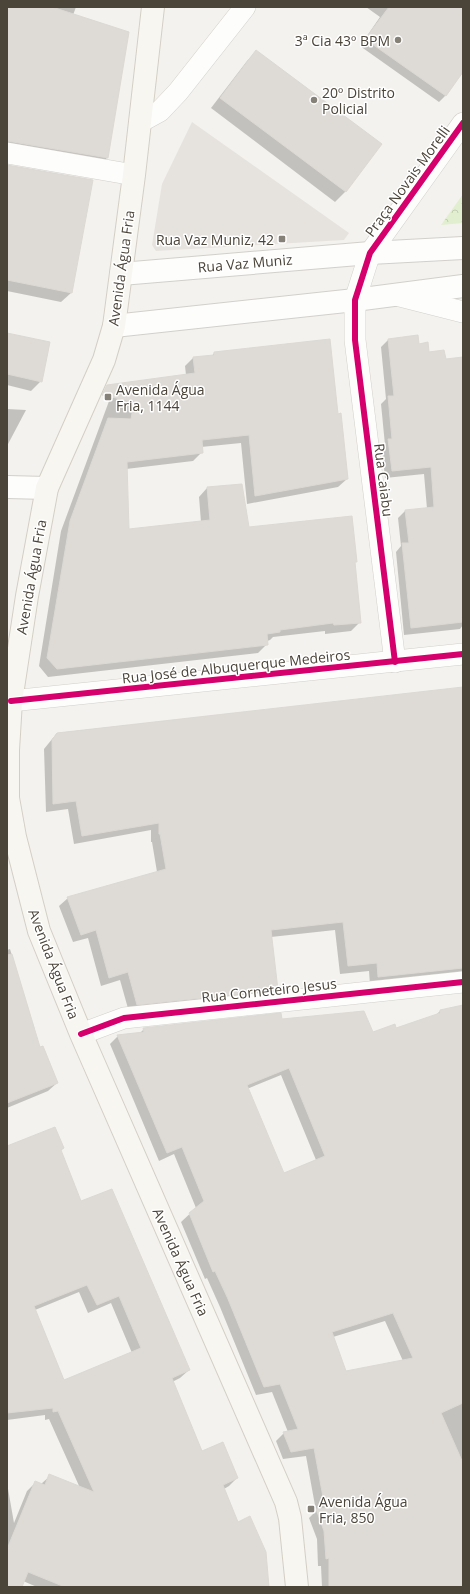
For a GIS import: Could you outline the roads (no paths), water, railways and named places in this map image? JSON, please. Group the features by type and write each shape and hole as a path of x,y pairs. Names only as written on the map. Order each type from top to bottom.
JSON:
{"main road":[{"name":"Avenida Água Fria","path":"153,7 134,175 114,326 104,360 47,488 26,596 11,701 8,750 8,798 15,837 39,931 81,1034 286,1502 290,1518 297,1587"}],"street":[{"path":"140,122 160,111 178,92 245,7"},
{"name":"Praça Novais Morelli","path":"370,253 463,123"},
{"path":"7,153 134,175"},
{"name":"Rua Vaz Muniz","path":"121,274 370,253 463,248"},
{"path":"355,300 370,253"},
{"path":"114,326 355,300 463,286"},
{"path":"395,294 463,312"},
{"name":"Rua Caiabu","path":"355,300 355,340 395,662"},
{"path":"7,487 47,488"},
{"name":"Rua José de Albuquerque Medeiros","path":"11,701 463,654"},
{"name":"Rua Corneteiro Jesus","path":"81,1034 124,1018 463,982"}],"place":[{"name":"3ª Cia 43º BPM","path":"398,40"},
{"name":"20º Distrito Policial","path":"314,100"},
{"name":"Rua Vaz Muniz, 42","path":"282,239"},
{"name":"Avenida Água Fria, 1144","path":"108,397"},
{"name":"Avenida Água Fria, 850","path":"311,1509"}]}
